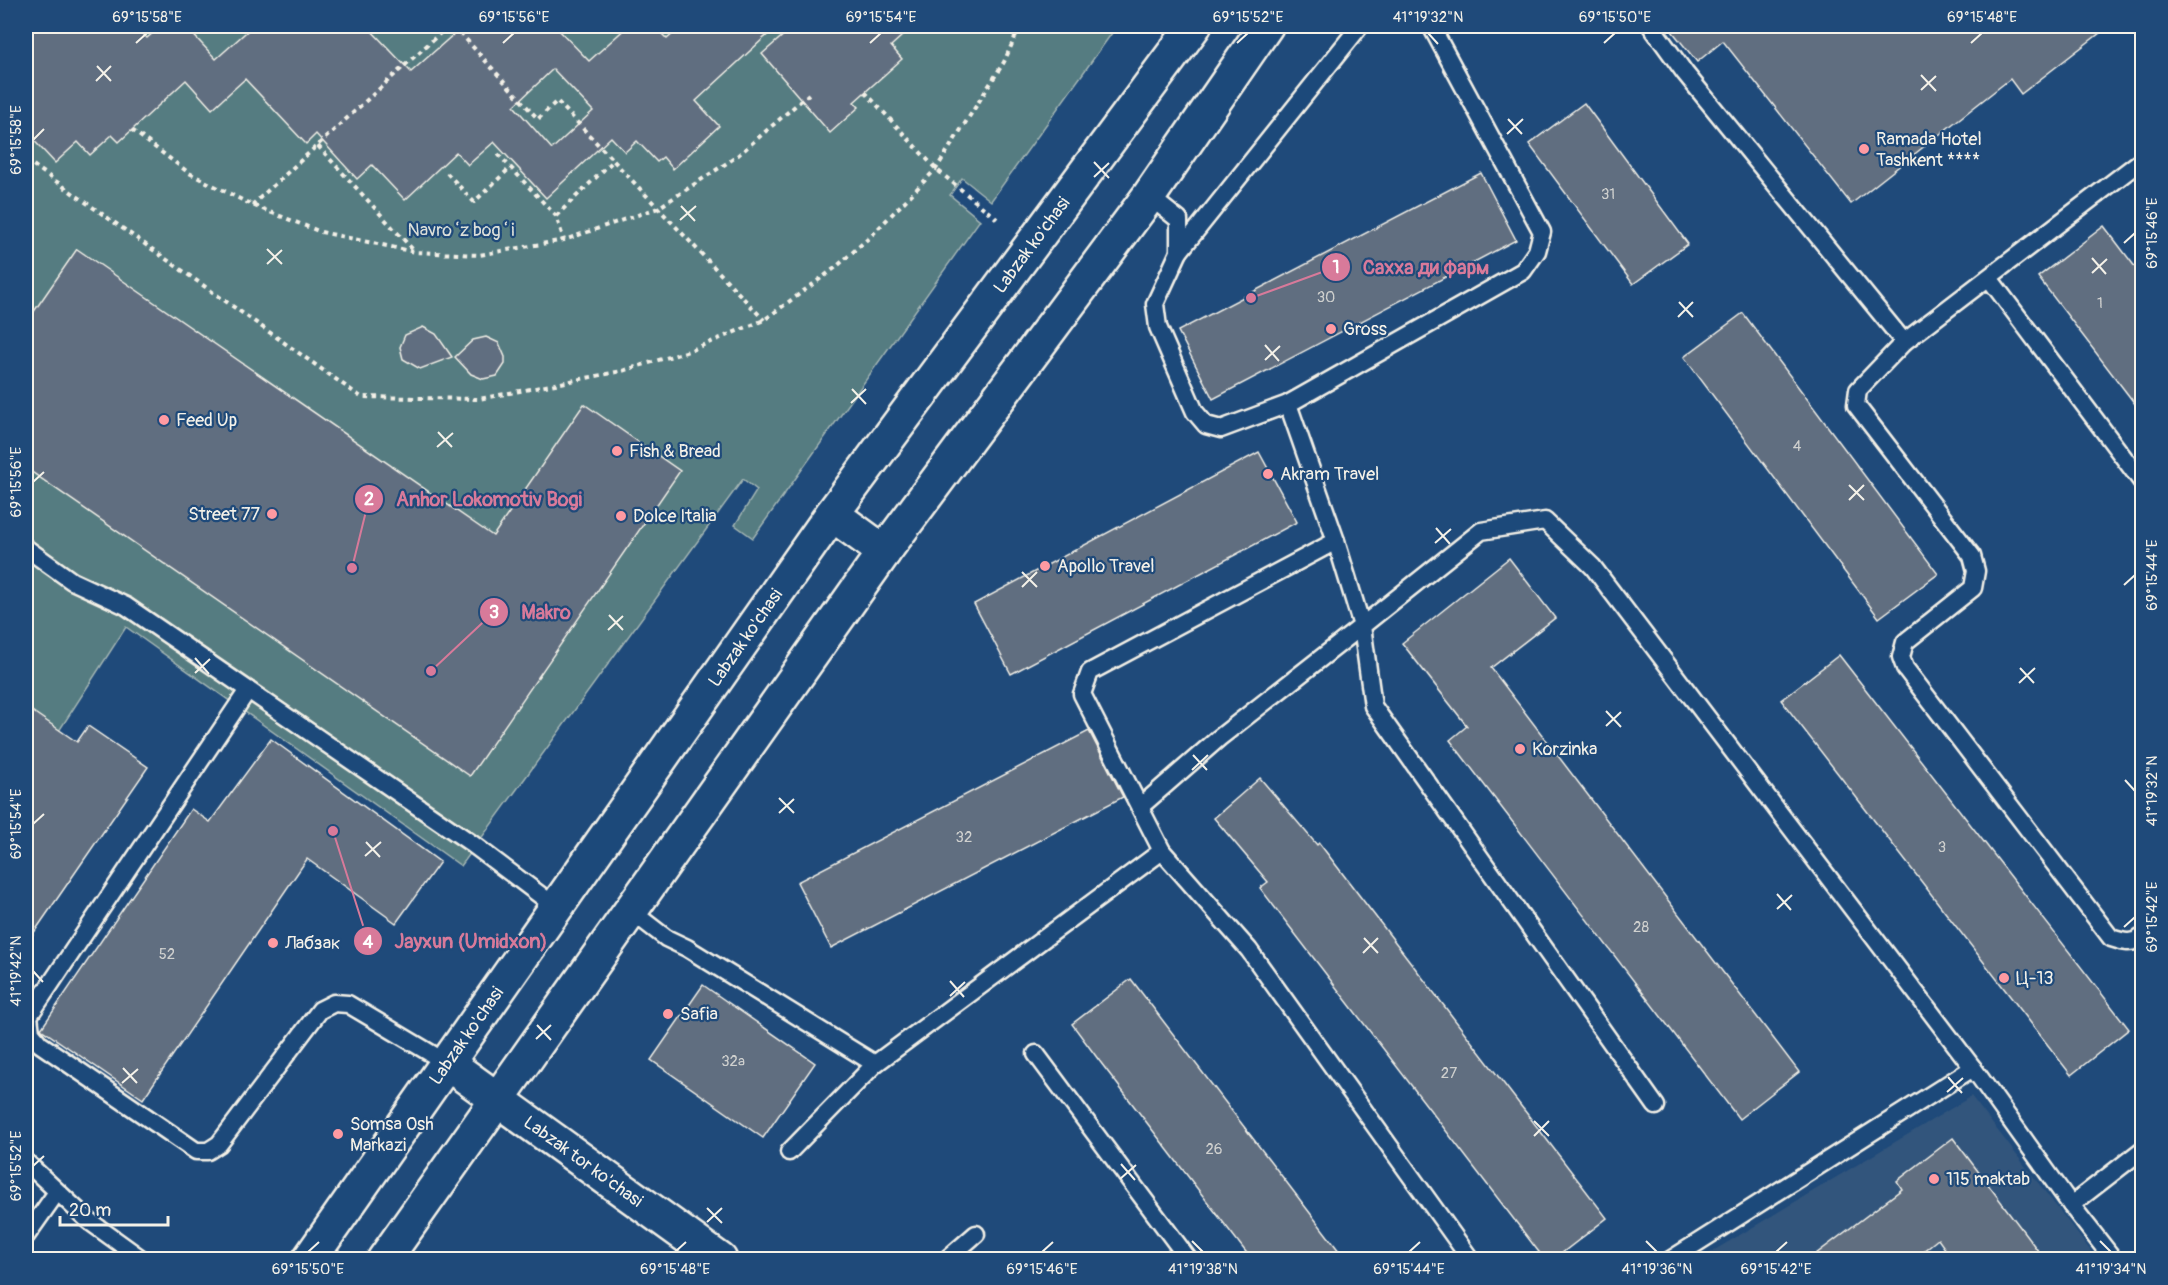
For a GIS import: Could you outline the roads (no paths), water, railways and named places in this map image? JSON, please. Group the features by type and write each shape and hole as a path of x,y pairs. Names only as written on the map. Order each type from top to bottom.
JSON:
{"main road":[{"name":"Labzak ko'chasi","path":"309,1260 832,514 1194,26"},
{"path":"384,1260 884,552 1149,196 1266,26"},
{"path":"832,514 884,552"},
{"name":"Labzak tor ko'chasi","path":"447,1063 720,1260"}],"lane":[{"path":"1360,26 1179,252 1155,304 1158,327 1195,412 1206,425 1221,429 1288,404 1523,271 1537,251 1542,232 1431,26"},
{"path":"1651,26 1685,73 1904,342"},
{"path":"2142,160 1904,342 1858,390 1856,405 1972,556 1976,571 1973,588 1905,642 1901,657 1905,668 2111,938 2123,943 2136,942 2142,937"},
{"path":"1149,196 1179,220 1179,252"},
{"path":"1989,278 2142,483"},
{"path":"1288,404 1336,542 1362,626 1373,706 1656,1106"},
{"path":"1141,806 1219,738 1481,531 1545,521 1593,567 1973,1068 2071,1205 2114,1260"},
{"path":"1336,542 1090,672 1082,694 1162,851 1249,950 1471,1260"},
{"path":"26,548 72,581 126,606 471,843 556,907"},
{"path":"248,690 29,1016 30,1033 40,1044 196,1150 208,1151 219,1144 320,1010 334,1003 348,1004 447,1063"},
{"path":"789,1152 875,1064 1162,851"},
{"path":"631,911 666,938 687,948 875,1064"},
{"path":"1036,1054 1189,1260"},
{"path":"1670,1260 1973,1068"},
{"path":"2071,1205 2142,1149"},
{"path":"26,1162 89,1221 143,1260"},
{"path":"26,1236 57,1192"},
{"path":"946,1260 976,1234"}],"place":[{"name":"Ramada Hotel Tashkent ****","path":"1864,149"},
{"name":"Сахха ди фарм","path":"1251,298"},
{"name":"Gross","path":"1331,329"},
{"name":"Feed Up","path":"164,420"},
{"name":"Fish & Bread","path":"617,451"},
{"name":"Akram Travel","path":"1268,474"},
{"name":"Street 77","path":"272,514"},
{"name":"Dolce Italia","path":"621,516"},
{"name":"Apollo Travel","path":"1045,566"},
{"name":"Anhor Lokomotiv Bogi","path":"352,568"},
{"name":"Makro","path":"431,671"},
{"name":"Korzinka","path":"1520,749"},
{"name":"Jayxun (Umidxon)","path":"333,831"},
{"name":"Лабзак","path":"273,943"},
{"name":"Ц-13","path":"2004,978"},
{"name":"Safia","path":"668,1014"},
{"name":"Somsa Osh Markazi","path":"338,1134"},
{"name":"115 maktab","path":"1934,1179"}],"park label":[{"name":"Navroʻz bogʻi","path":"461,230"}]}
